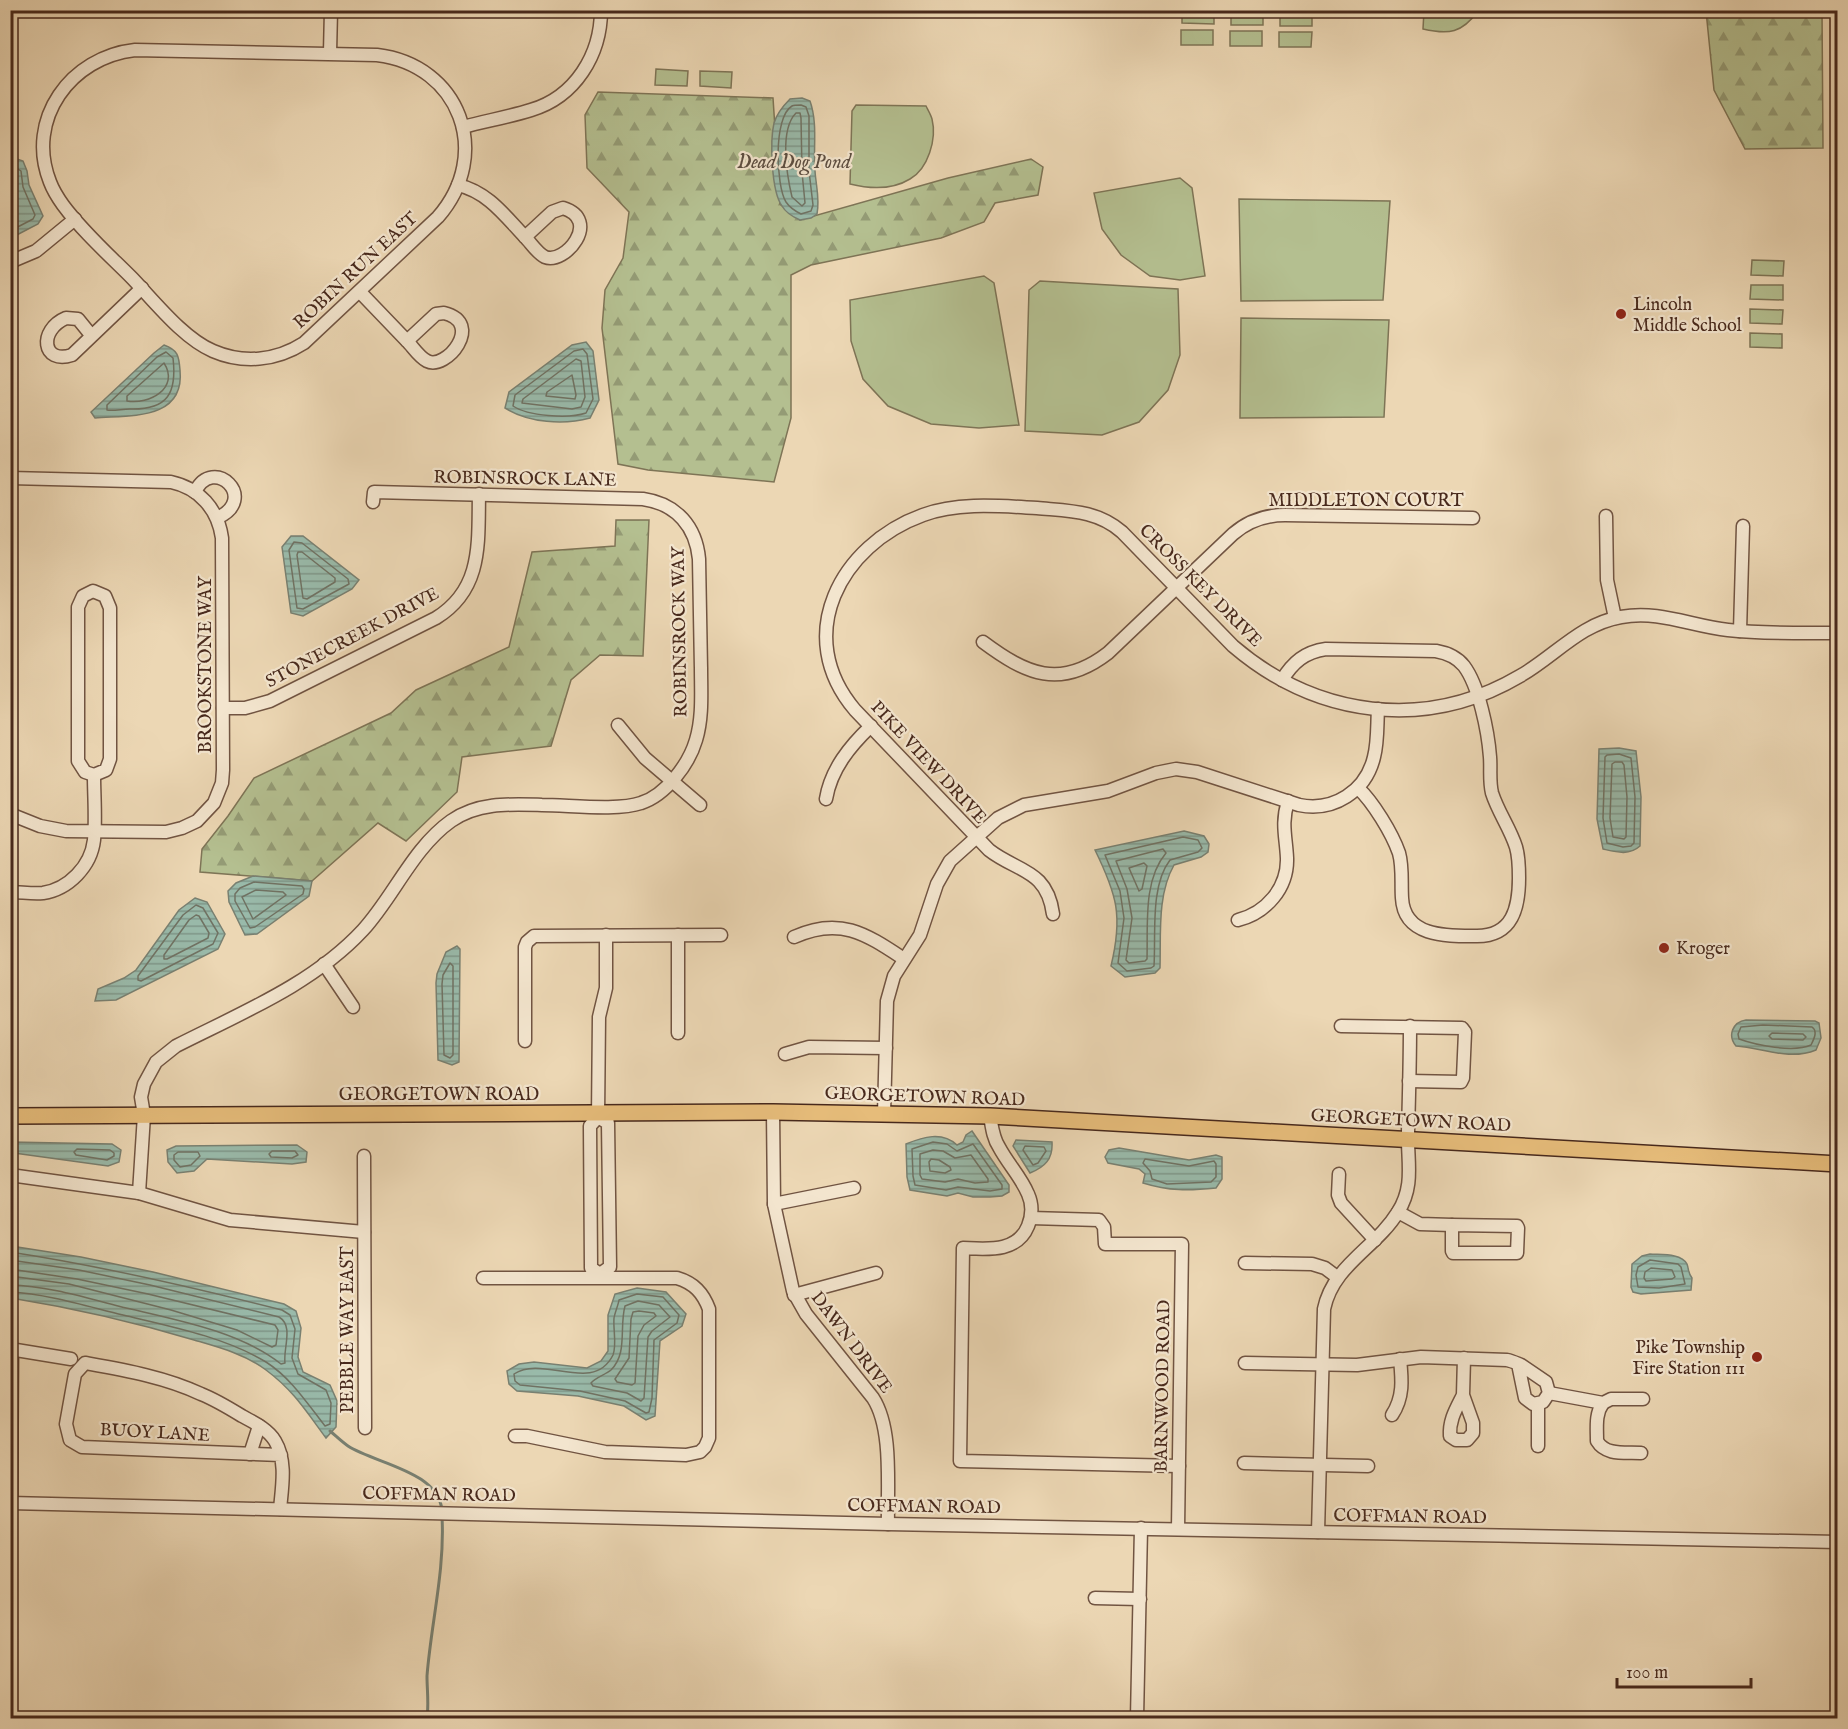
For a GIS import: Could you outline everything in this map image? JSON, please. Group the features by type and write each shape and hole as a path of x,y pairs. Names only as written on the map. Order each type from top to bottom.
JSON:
{"main road":[{"name":"GEORGETOWN ROAD","path":"10,1116 598,1115 773,1112 990,1116 1838,1164"}],"street":[{"path":"330,53 331,10"},
{"path":"515,10 526,10"},
{"path":"463,126 532,110 563,94 580,76 591,59 598,40 602,10"},
{"name":"ROBIN RUN EAST","path":"135,50 330,53 385,56 413,64 436,81 458,111 463,126 465,156 458,185 449,204 438,216 314,336 297,348 274,357 246,359 222,354 196,341 61,203 50,181 44,153 44,136 49,116 59,94 72,78 85,67 111,55 135,50"},
{"path":"458,185 485,196 542,255 547,258 556,258 561,255 578,238 581,227 579,220 570,212 563,208 557,209 525,237"},
{"path":"10,262 36,251 75,219"},
{"path":"91,335 78,319 72,317 62,319 50,330 46,339 47,347 55,355 65,357 72,354 142,288"},
{"path":"360,292 424,360 436,362 443,359 460,343 463,330 453,316 439,313 407,340"},
{"path":"195,492 201,483 210,477 222,478 228,482 233,490 234,502 230,511 217,518"},
{"name":"BROOKSTONE WAY","path":"10,478 166,481 179,484 195,492 208,503 217,518 222,538 222,783 216,799 197,821 174,830 94,832"},
{"name":"ROBINSROCK LANE","path":"373,502 374,492 643,499 663,504 680,516"},
{"name":"STONECREEK DRIVE","path":"223,708 245,708 270,701 436,618 450,608 463,592 474,570 479,494"},
{"name":"CROSS KEY DRIVE","path":"833,597 853,563 883,535 923,515 963,507 1054,509 1097,516 1122,532 1233,646 1264,669 1313,695 1378,710 1427,708 1477,696 1522,675 1588,628 1615,618 1640,614 1660,615 1715,628 1740,631 1838,633"},
{"name":"ROBINSROCK WAY","path":"140,1193 144,1115 141,1097 153,1065 161,1056 176,1046 279,994 347,947 363,930 430,839 442,827 460,815 500,804 633,806 652,798 671,782 692,751 701,718 699,559 695,538 680,516"},
{"name":"MIDDLETON COURT","path":"983,642 1012,663 1031,671 1059,674 1091,665 1108,653 1233,534 1247,524 1268,516 1473,518"},
{"path":"1606,516 1607,580 1615,618"},
{"path":"1740,631 1743,526"},
{"path":"93,591 105,596 109,603 110,736 110,764 104,772 94,775 85,772 78,761 78,607 82,596 93,591"},
{"name":"PIKE VIEW DRIVE","path":"833,597 826,631 831,671 842,694 978,838 950,861 937,884 920,935 894,976 887,1001 884,1114"},
{"path":"1282,680 1297,660 1317,650 1436,651 1452,656 1462,664 1477,696 1487,731 1493,795 1514,840 1518,855 1519,899 1510,921 1497,931 1481,936 1437,935 1414,924 1407,914 1402,898 1399,853 1373,806 1358,788"},
{"path":"1053,914 1049,897 1038,879 1028,871 996,855 978,838 998,818 1017,807 1108,791 1168,770 1180,769 1197,772 1307,806 1328,804 1341,800 1358,788 1370,771 1374,759 1378,710"},
{"path":"618,725 645,758 700,805"},
{"path":"826,799 834,774 844,756 871,726"},
{"path":"10,892 45,892 68,882 83,868 89,856 94,832 94,775"},
{"path":"1238,920 1253,915 1263,908 1275,896 1281,885 1287,866 1283,832 1288,801"},
{"path":"10,814 53,829 94,832"},
{"path":"794,937 826,928 849,929 872,938 904,959"},
{"path":"525,1041 525,947 530,939 540,935 721,935"},
{"path":"600,1276 591,1268 590,1126 598,1115 599,1017 606,988 606,935"},
{"path":"678,935 678,1033"},
{"path":"324,964 353,1007"},
{"path":"1341,1026 1459,1027 1465,1032 1461,1082 1409,1081"},
{"path":"1318,1532 1324,1309 1328,1293 1337,1276 1388,1227 1398,1212 1407,1191 1410,1174 1407,1139 1410,1026"},
{"path":"785,1054 809,1047 886,1048"},
{"name":"DAWN DRIVE","path":"773,1112 774,1204 794,1295 806,1314 881,1410 886,1432 888,1524"},
{"path":"598,1115 608,1123 610,1267 600,1276"},
{"path":"990,1116 998,1146 1028,1194 1031,1218 1024,1233 1012,1244 997,1249 963,1248 960,1461 1179,1466"},
{"name":"PEBBLE WAY EAST","path":"364,1155 365,1428"},
{"path":"1339,1174 1338,1195 1341,1203 1375,1240"},
{"path":"10,1175 140,1193 230,1220 364,1232"},
{"path":"774,1204 854,1188"},
{"path":"1398,1212 1420,1224 1516,1226 1518,1228 1517,1253 1454,1253 1452,1251 1452,1225"},
{"name":"BARNWOOD ROAD","path":"1031,1218 1098,1220 1104,1227 1104,1244 1182,1244 1178,1529"},
{"path":"1245,1263 1312,1264 1325,1268 1337,1276"},
{"path":"794,1295 876,1273"},
{"path":"483,1278 600,1276 677,1278 693,1285 702,1294 710,1313 709,1434 705,1447 700,1452 690,1455 605,1452 526,1436 515,1436"},
{"path":"11,1503 11,1349 70,1359"},
{"path":"1245,1363 1362,1365 1420,1357 1504,1360 1518,1364 1546,1382 1549,1393 1545,1401 1538,1404 1531,1403 1525,1398 1518,1364"},
{"path":"1463,1395 1464,1358"},
{"path":"1392,1415 1402,1390 1400,1359"},
{"name":"BUOY LANE","path":"259,1426 199,1392 141,1374 85,1363 75,1374 66,1424 70,1440 82,1447 281,1455"},
{"path":"1549,1393 1603,1403 1611,1400 1643,1400"},
{"path":"1603,1403 1598,1410 1599,1444 1603,1449 1611,1452 1641,1453"},
{"path":"1538,1404 1538,1446"},
{"path":"250,1454 259,1426 275,1440 281,1455 283,1468 280,1509"},
{"path":"1244,1463 1368,1466"},
{"name":"COFFMAN ROAD","path":"11,1503 469,1512 888,1524 1838,1542"},
{"path":"1137,1719 1141,1528"},
{"path":"1095,1598 1140,1599"}],"green space":[{"path":"1424,10 1478,11 1460,28 1440,32 1423,29"},
{"path":"1182,11 1214,11 1214,24 1182,23"},
{"path":"1231,11 1263,11 1263,25 1231,25"},
{"path":"1280,11 1312,11 1312,26 1280,26"},
{"path":"1706,11 1822,11 1823,148 1745,149 1714,90"},
{"path":"1181,30 1213,30 1213,45 1181,45"},
{"path":"1230,31 1262,31 1262,46 1230,46"},
{"path":"1279,32 1312,32 1311,47 1279,47"},
{"path":"656,69 688,71 687,86 655,85"},
{"path":"700,71 732,72 731,88 700,86"},
{"path":"598,92 773,98 780,204 800,220 948,178 1031,159 1043,167 1038,195 995,203 984,222 941,238 811,265 791,275 791,418 774,482 648,470 618,464 602,328 605,290 623,258 629,212 587,168 585,115"},
{"path":"856,105 926,106 932,119 932,144 922,168 910,179 888,187 873,188 850,184 852,111"},
{"path":"1180,178 1192,188 1205,276 1180,280 1150,276 1121,255 1102,229 1094,193"},
{"path":"1239,199 1390,201 1383,300 1241,301"},
{"path":"1752,260 1784,261 1783,276 1751,275"},
{"path":"984,276 994,283 1019,425 979,428 931,424 888,406 863,379 851,341 850,300"},
{"path":"1040,281 1178,289 1180,355 1168,390 1139,422 1102,435 1025,431 1029,290"},
{"path":"1751,285 1783,285 1783,300 1750,299"},
{"path":"1750,309 1783,310 1782,324 1750,323"},
{"path":"1241,318 1389,320 1384,417 1240,418"},
{"path":"1750,333 1782,334 1782,348 1750,347"},
{"path":"616,520 649,520 643,656 600,655 571,680 551,746 462,757 457,792 406,841 378,823 312,881 200,872 202,849 254,778 391,713 416,690 509,647 532,552 615,546"}],"water":[{"name":"Dead Dog Pond","path":"802,98 810,101 814,118 818,203 817,214 800,220 786,211 778,199 772,165 772,141 774,123 780,110 790,99"},
{"path":"17,159 23,161 29,185 43,216 38,224 11,238 10,186 13,166"},
{"path":"586,342 593,351 599,400 590,418 569,422 536,420 505,408 509,392 572,345"},
{"path":"164,345 175,351 179,361 179,387 174,399 164,407 152,412 95,418 91,412"},
{"path":"291,536 303,536 359,580 352,589 303,616 291,613 282,547"},
{"path":"1619,748 1636,751 1641,797 1640,846 1627,852 1603,849 1597,819 1599,749"},
{"path":"1184,831 1204,836 1209,844 1208,852 1201,857 1174,865 1169,877 1162,902 1160,968 1155,973 1125,977 1111,966 1117,933 1116,906 1095,850"},
{"path":"253,876 312,881 309,896 257,934 245,935 229,902 228,891 236,883"},
{"path":"195,898 207,902 225,934 218,949 116,1000 95,1001 98,989 136,970 179,910"},
{"path":"457,946 460,949 459,1062 452,1065 438,1060 436,983 437,974 446,952"},
{"path":"1746,1020 1815,1021 1819,1023 1821,1038 1816,1050 1796,1054 1736,1046 1732,1038 1733,1030 1738,1023"},
{"path":"972,1131 1009,1185 1009,1192 1002,1196 973,1197 958,1193 947,1196 910,1190 907,1177 906,1144 919,1139 939,1137 957,1145 963,1142 966,1135"},
{"path":"1016,1140 1052,1142 1047,1162 1030,1173 1013,1146"},
{"path":"11,1142 112,1144 121,1150 119,1162 108,1166 14,1153 11,1152"},
{"path":"297,1145 307,1152 306,1162 292,1164 207,1159 194,1171 177,1173 168,1162 167,1150 176,1146"},
{"path":"1119,1148 1189,1160 1216,1155 1222,1157 1222,1179 1216,1188 1196,1190 1152,1186 1143,1183 1145,1174 1139,1169 1108,1163 1105,1157 1109,1150"},
{"path":"11,1246 153,1272 284,1304 296,1311 301,1328 298,1357 303,1372 330,1385 337,1401 336,1427 326,1438 299,1401 284,1385 258,1364 231,1352 126,1321 11,1298"},
{"path":"1670,1255 1684,1260 1692,1278 1691,1290 1641,1294 1633,1292 1631,1287 1632,1264 1642,1256"},
{"path":"637,1288 666,1292 686,1314 682,1326 660,1341 655,1416 646,1420 624,1406 578,1396 517,1391 509,1384 507,1371 519,1364 534,1362 587,1368 601,1361 608,1351 608,1315 615,1294"}],"waterway":[{"path":"330,1431 360,1452 404,1470 430,1486 438,1497 442,1511"},
{"path":"427,1718 427,1676 440,1577 442,1517"}],"place":[{"name":"Lincoln Middle School","path":"1621,314"},
{"name":"Kroger","path":"1664,948"},
{"name":"Pike Township Fire Station 111","path":"1757,1357"}]}
